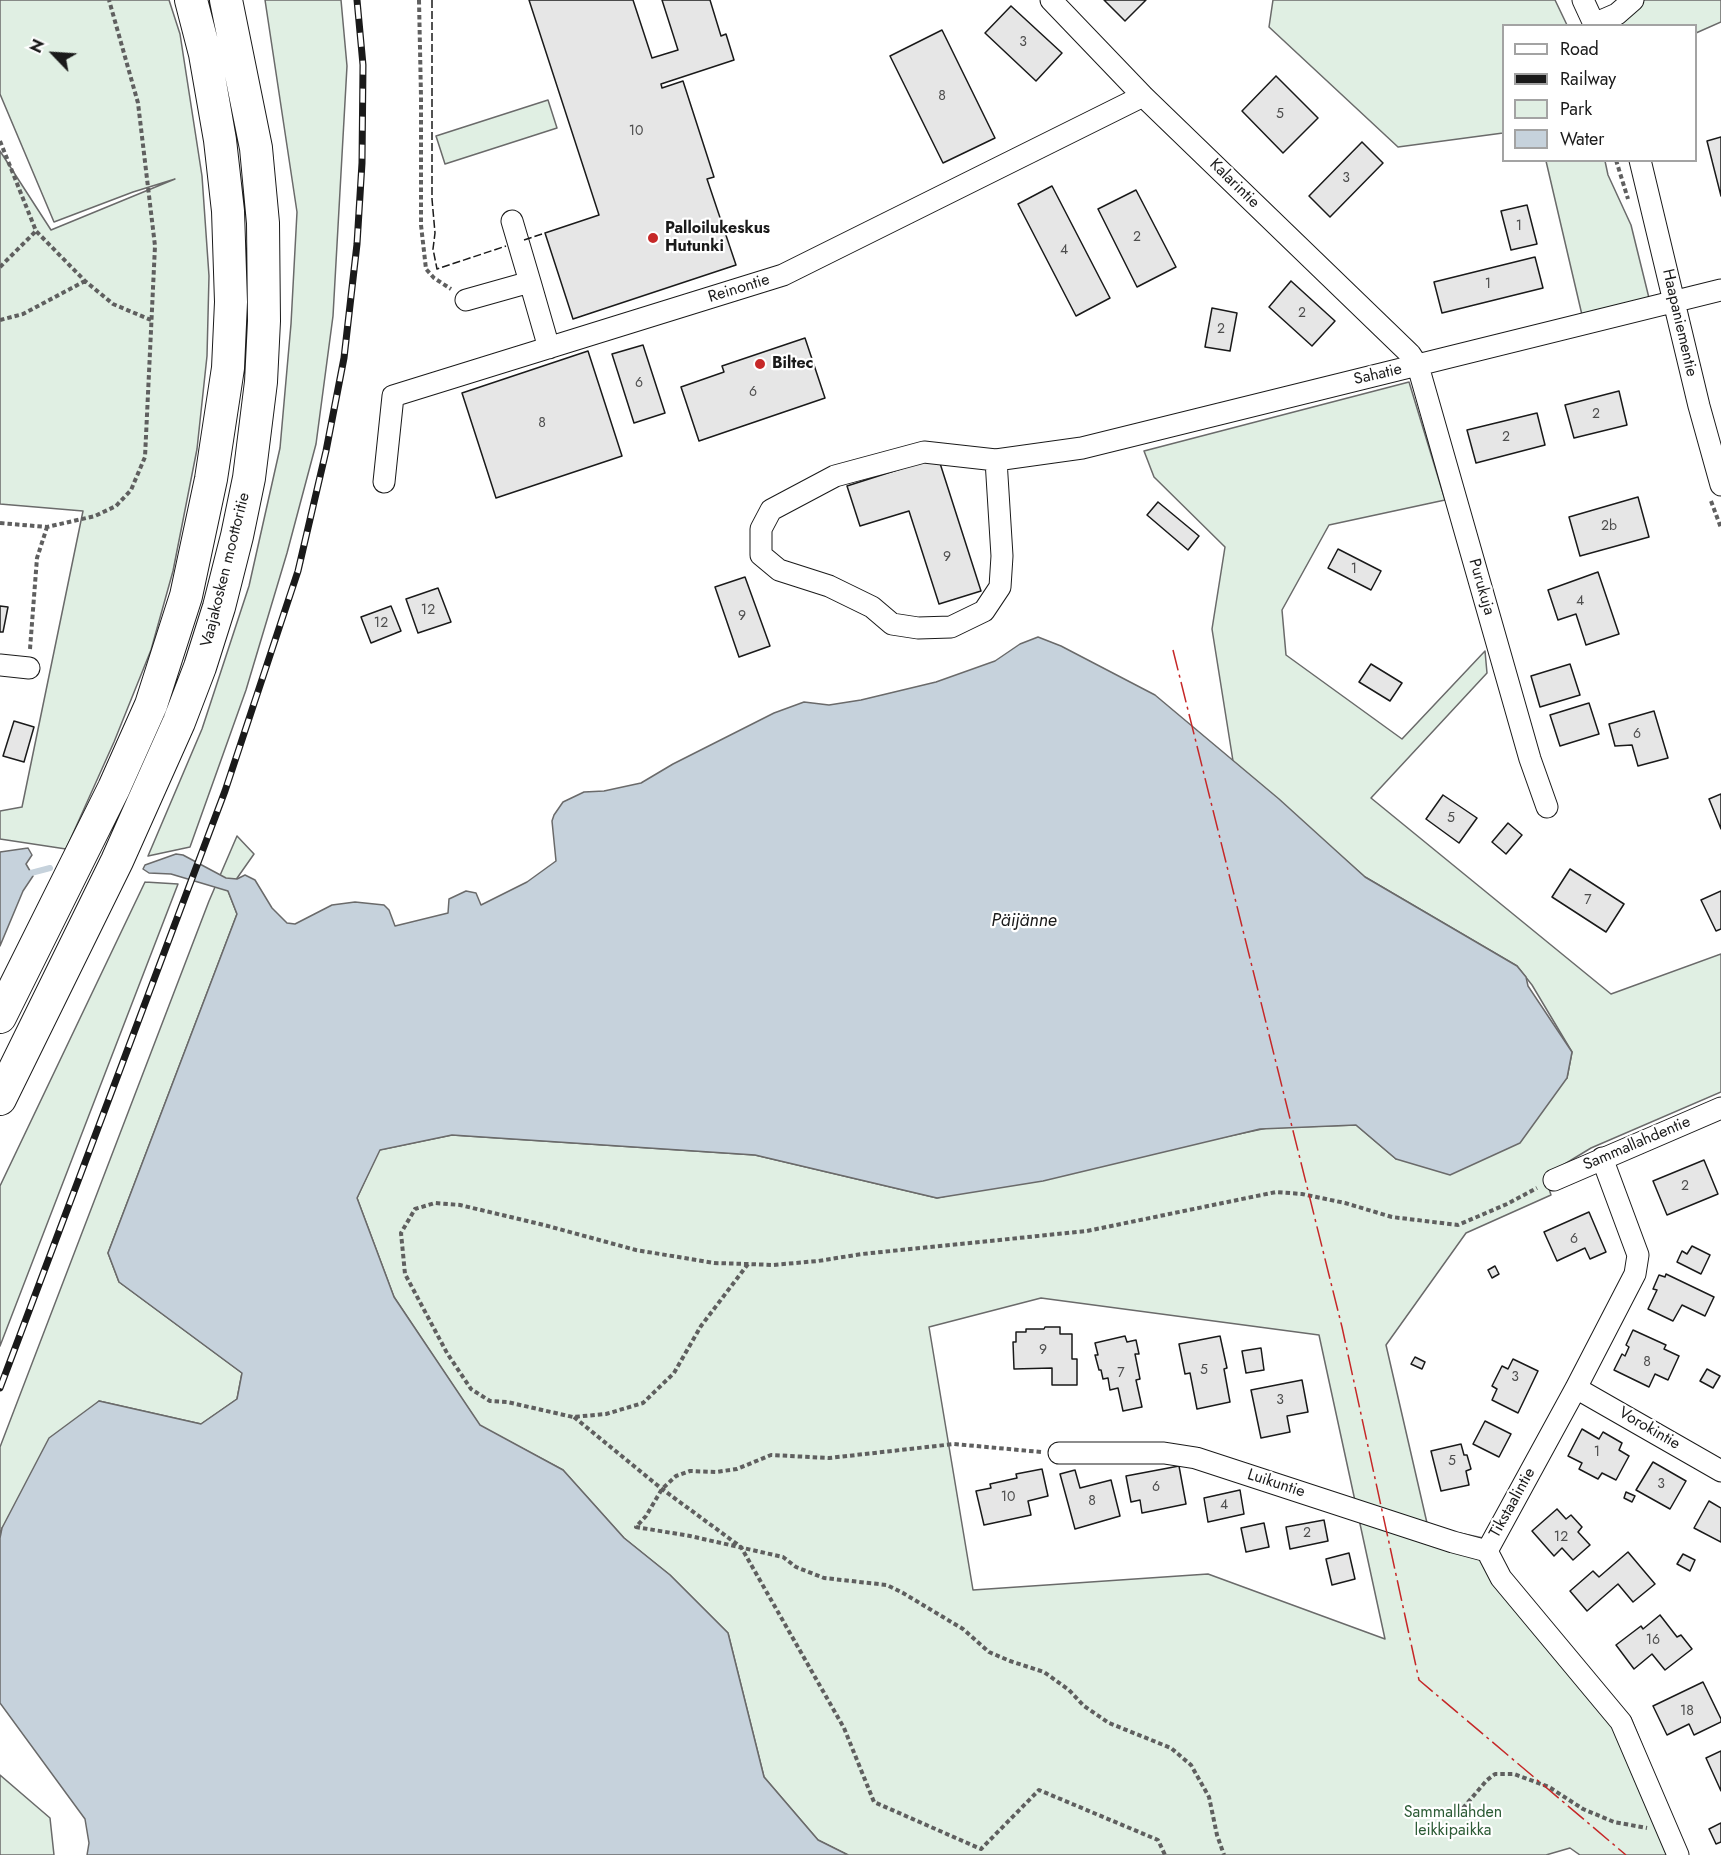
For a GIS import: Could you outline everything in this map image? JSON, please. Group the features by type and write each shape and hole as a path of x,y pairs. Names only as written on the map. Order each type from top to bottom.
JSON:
{"highway":[{"name":"Vaajakosken moottoritie","path":"0,1017 114,788 151,705 186,596 211,479 228,368 231,302 228,211 220,140 205,54 191,0"},
{"name":"Vaajakosken moottoritie","path":"0,1100 117,861 179,722 204,657 219,607 249,478 261,382 264,321 263,223 256,148 226,0"}],"street":[{"name":"Kalarintie","path":"1051,0 1143,96 1410,354 1418,366"},
{"path":"1583,0 1594,24"},
{"path":"1596,24 1617,14 1633,0"},
{"name":"Reinontie","path":"384,482 393,396 783,275 1143,96"},
{"name":"Haapaniementie","path":"1640,162 1699,406 1721,484"},
{"path":"512,221 549,348"},
{"path":"466,300 530,282"},
{"name":"Sahatie","path":"996,460 1002,555 1000,587 984,611 951,627 918,628 892,624 872,607 829,586 779,570 761,555 761,529 771,510 835,476 924,452 996,460 1082,448 1721,290"},
{"name":"Purukuja","path":"1418,366 1527,748 1547,807"},
{"path":"0,665 29,668"},
{"name":"Sammallahdentie","path":"1554,1180 1721,1108"},
{"name":"Tikstaalintie","path":"1602,1158 1638,1255 1635,1274 1487,1551 1501,1578 1621,1722 1678,1855"},
{"name":"Vorokintie","path":"1576,1388 1721,1471"},
{"name":"Luikuntie","path":"1059,1453 1164,1453 1196,1458 1487,1551"}],"path":[{"path":"0,523 47,527 95,516 116,506 131,490 145,457 155,246 138,103 109,0"},
{"path":"419,0 421,225 426,269 434,278"},
{"path":"0,141 36,231 85,281 113,304 151,320"},
{"path":"0,267 36,231"},
{"path":"0,320 23,314 85,281"},
{"path":"29,668 37,558 47,527"},
{"path":"748,1264 701,1326 674,1373 643,1403 606,1414 573,1417 507,1402 490,1401 471,1389 447,1353 405,1274 401,1233 415,1209 435,1203 460,1205 636,1250 714,1263 748,1264 772,1265 1087,1231 1276,1192 1302,1194 1345,1203 1392,1217 1458,1225 1554,1180"},
{"path":"573,1417 663,1489 741,1546 844,1728 874,1802 981,1849 1039,1790 1158,1840 1165,1855"},
{"path":"1059,1453 954,1444 829,1458 771,1455 737,1469 690,1472 676,1476 663,1489 636,1527 741,1546 783,1557 796,1567 824,1578 887,1585 903,1593 963,1629 989,1652 1044,1672 1069,1690 1084,1706 1109,1723 1172,1748 1191,1765 1209,1797 1224,1855"},
{"path":"1458,1814 1495,1774 1514,1774 1550,1787 1583,1809 1614,1822 1643,1828 1666,1825"}],"green space":[{"path":"0,0 169,0 180,34 202,176 209,276 207,356 197,449 173,571 151,650 114,742 66,849 0,839 0,811 22,807 83,511 0,504 0,151 51,230 175,179 133,192 54,222 0,94"},
{"path":"265,0 341,0 347,66 333,316 316,444 287,553 246,690 190,847 148,856 202,729 249,586 280,448 291,324 297,212"},
{"path":"1273,0 1555,0 1567,24 1502,24 1502,133 1398,147 1269,27"},
{"path":"1644,0 1721,0 1721,22 1697,33 1697,24 1615,24"},
{"path":"548,100 557,128 445,164 436,136"},
{"path":"1546,162 1605,162 1608,175 1631,225 1649,298 1582,315"},
{"name":"Sammallahden leikkipaikka","path":"1409,382 1445,500 1329,525 1282,610 1286,655 1402,739 1485,651 1487,673 1371,798 1611,994 1721,954 1721,1092 1591,1148 1545,1176 1551,1195 1466,1233 1386,1345 1427,1523 1483,1538 1506,1574 1631,1718 1687,1855 1580,1855 1570,1848 1546,1855 848,1855 818,1840 764,1777 728,1633 670,1575 624,1538 563,1470 480,1426 394,1297 357,1198 379,1150 452,1135 755,1155 937,1198 1267,1128 1356,1125 1396,1159 1567,1078 1572,1052 1532,985 1517,966 1365,877 1233,761 1212,629 1225,547 1154,477 1144,451","holes":["1041,1298 1319,1335 1385,1639 1208,1574 973,1590 929,1327"]},
{"path":"237,836 254,854 228,891 237,914 108,1253 119,1282 242,1373 237,1399 201,1424 99,1401 2,1528 0,1538 0,1447 209,901"},
{"path":"145,882 178,884 0,1346 0,1186"},
{"path":"0,1775 50,1818 54,1855 0,1855"}],"water":[{"name":"Päijänne","path":"1038,637 1061,646 1155,695 1279,799 1365,877 1517,966 1572,1052 1567,1078 1520,1143 1450,1175 1396,1159 1356,1125 1260,1129 1043,1181 937,1198 755,1155 452,1135 380,1150 357,1198 394,1297 480,1425 563,1470 624,1538 670,1575 728,1633 764,1777 818,1840 848,1855 87,1855 89,1843 85,1819 0,1703 0,1538 2,1528 49,1438 99,1401 201,1424 237,1399 242,1373 119,1282 108,1253 237,914 228,891 171,874 149,873 143,869 145,865 176,854 183,855 226,878 237,879 245,875 255,880 272,908 287,923 295,924 332,905 355,902 384,905 389,910 395,926 448,913 449,899 466,891 476,893 481,905 527,882 556,861 552,821 563,802 584,792 604,791 641,783 673,764 774,713 804,702 829,705 861,700 936,682 995,661 1020,644"},
{"path":"28,848 32,855 26,864 33,876 23,891 0,946 0,852"}],"building":[{"path":"529,0 633,0 652,58 678,50 662,0 710,0 721,36 726,34 734,60 661,84 662,88 683,81 714,177 707,179 736,265 573,319 545,233 599,215"},
{"path":"1104,0 1146,0 1125,21"},
{"path":"1011,6 1062,53 1036,81 985,33"},
{"path":"942,30 995,138 943,163 890,56"},
{"path":"1276,76 1318,118 1283,153 1242,111"},
{"path":"1721,137 1721,196 1707,141"},
{"path":"1362,142 1383,163 1330,217 1309,196"},
{"path":"1052,186 1110,298 1076,316 1018,204"},
{"path":"1136,190 1176,267 1137,287 1098,209"},
{"path":"1527,205 1537,244 1511,250 1501,211"},
{"path":"1535,257 1543,288 1442,313 1434,282"},
{"path":"1291,281 1335,321 1312,346 1269,307"},
{"path":"1212,308 1237,313 1230,351 1205,347"},
{"path":"805,338 825,398 699,441 681,387 724,372 722,366"},
{"path":"643,345 665,413 634,423 612,354"},
{"path":"588,351 622,456 496,498 462,393"},
{"path":"1619,391 1627,425 1574,438 1565,405"},
{"path":"1537,413 1545,445 1476,463 1467,430"},
{"path":"938,457 981,591 939,604 909,511 860,526 847,486"},
{"path":"1638,497 1649,537 1580,556 1569,517"},
{"path":"1158,502 1199,536 1188,550 1147,515"},
{"path":"1338,549 1381,571 1371,590 1328,568"},
{"path":"1598,572 1619,634 1586,645 1576,614 1558,620 1548,590"},
{"path":"745,577 770,646 739,657 715,587"},
{"path":"438,588 451,622 418,633 406,599"},
{"path":"0,606 8,607 3,632 0,632"},
{"path":"391,606 401,631 371,643 361,617"},
{"path":"1371,664 1402,683 1390,701 1359,682"},
{"path":"1570,664 1580,695 1540,707 1531,676"},
{"path":"1589,703 1599,734 1560,746 1550,715"},
{"path":"1654,711 1668,758 1638,766 1632,745 1615,746 1609,724"},
{"path":"14,721 34,727 24,762 3,756"},
{"path":"1721,794 1721,829 1709,799"},
{"path":"1443,795 1477,818 1459,843 1426,819"},
{"path":"1508,823 1522,835 1506,854 1492,842"},
{"path":"1570,869 1624,904 1606,932 1552,897"},
{"path":"1721,891 1721,929 1716,931 1701,900"},
{"path":"1704,1160 1718,1194 1667,1215 1653,1181"},
{"path":"1589,1212 1606,1252 1590,1259 1585,1248 1557,1261 1544,1232"},
{"path":"1692,1246 1710,1255 1701,1274 1677,1262 1682,1251 1687,1254"},
{"path":"1495,1266 1499,1274 1492,1278 1488,1270"},
{"path":"1666,1274 1714,1297 1705,1316 1682,1305 1673,1321 1648,1309 1657,1290 1653,1289 1659,1275 1665,1277"},
{"path":"1045,1327 1060,1327 1060,1334 1072,1334 1072,1359 1077,1359 1077,1385 1052,1385 1052,1368 1014,1369 1013,1342 1016,1342 1016,1332 1026,1332 1026,1329 1044,1329"},
{"path":"1633,1330 1666,1345 1664,1349 1679,1356 1668,1380 1655,1374 1649,1387 1614,1370 1622,1354 1625,1356 1629,1347 1626,1345"},
{"path":"1125,1336 1127,1342 1136,1340 1139,1354 1135,1354 1140,1379 1136,1380 1142,1407 1123,1411 1118,1388 1110,1390 1108,1378 1103,1379 1101,1370 1099,1370 1095,1343"},
{"path":"1220,1336 1227,1368 1224,1369 1230,1402 1197,1409 1190,1373 1185,1374 1179,1344"},
{"path":"1261,1348 1264,1370 1246,1373 1242,1351"},
{"path":"1415,1357 1425,1362 1422,1369 1411,1364"},
{"path":"1513,1359 1538,1371 1518,1413 1492,1400 1497,1389 1492,1386 1502,1366 1508,1369"},
{"path":"1707,1369 1720,1376 1713,1388 1700,1381"},
{"path":"1302,1380 1308,1412 1287,1416 1290,1432 1261,1438 1251,1390"},
{"path":"1485,1421 1511,1434 1499,1457 1473,1444"},
{"path":"1582,1429 1599,1439 1603,1432 1622,1443 1619,1450 1629,1456 1616,1480 1602,1473 1598,1479 1579,1469 1582,1463 1568,1456"},
{"path":"1461,1444 1471,1469 1466,1471 1469,1485 1441,1491 1431,1451"},
{"path":"1653,1462 1686,1481 1670,1509 1636,1490"},
{"path":"1179,1466 1186,1504 1142,1513 1140,1500 1131,1502 1126,1476"},
{"path":"1042,1469 1048,1496 1028,1501 1031,1515 984,1525 976,1491 991,1488 990,1484 1017,1478 1016,1474"},
{"path":"1075,1470 1080,1488 1111,1480 1120,1516 1075,1529 1060,1474"},
{"path":"1240,1490 1244,1514 1208,1522 1204,1498"},
{"path":"1626,1492 1635,1496 1632,1502 1624,1498"},
{"path":"1709,1501 1721,1508 1721,1542 1694,1528"},
{"path":"1557,1509 1566,1519 1571,1515 1582,1527 1578,1532 1590,1545 1573,1560 1562,1548 1554,1556 1532,1531"},
{"path":"1324,1520 1328,1541 1290,1549 1286,1527"},
{"path":"1264,1523 1269,1547 1246,1552 1241,1528"},
{"path":"1628,1552 1655,1584 1633,1602 1618,1584 1587,1611 1570,1591 1593,1571 1599,1577"},
{"path":"1349,1553 1355,1579 1332,1585 1326,1559"},
{"path":"1683,1554 1695,1560 1690,1571 1677,1564"},
{"path":"1660,1615 1677,1637 1681,1635 1692,1649 1665,1670 1652,1654 1634,1669 1616,1645 1641,1626 1643,1629"},
{"path":"1703,1682 1721,1722 1694,1735 1689,1724 1667,1735 1653,1706"},
{"path":"1721,1751 1721,1791 1706,1758"},
{"path":"1721,1823 1721,1842 1716,1844 1709,1829"}],"waterway":[{"path":"31,873 50,868"}],"railway":[{"path":"0,1388 225,791 298,571 326,451 344,358 357,244 362,163 363,65 357,0"}],"fence":[{"path":"432,0 432,199 435,233 433,249 437,269 506,246"},
{"path":"524,240 545,233"}],"power":[{"path":"1173,650 1342,1327 1419,1680 1626,1855"}],"place":[{"name":"Palloilukeskus Hutunki","path":"653,238"},
{"name":"Biltec","path":"760,364"}]}
